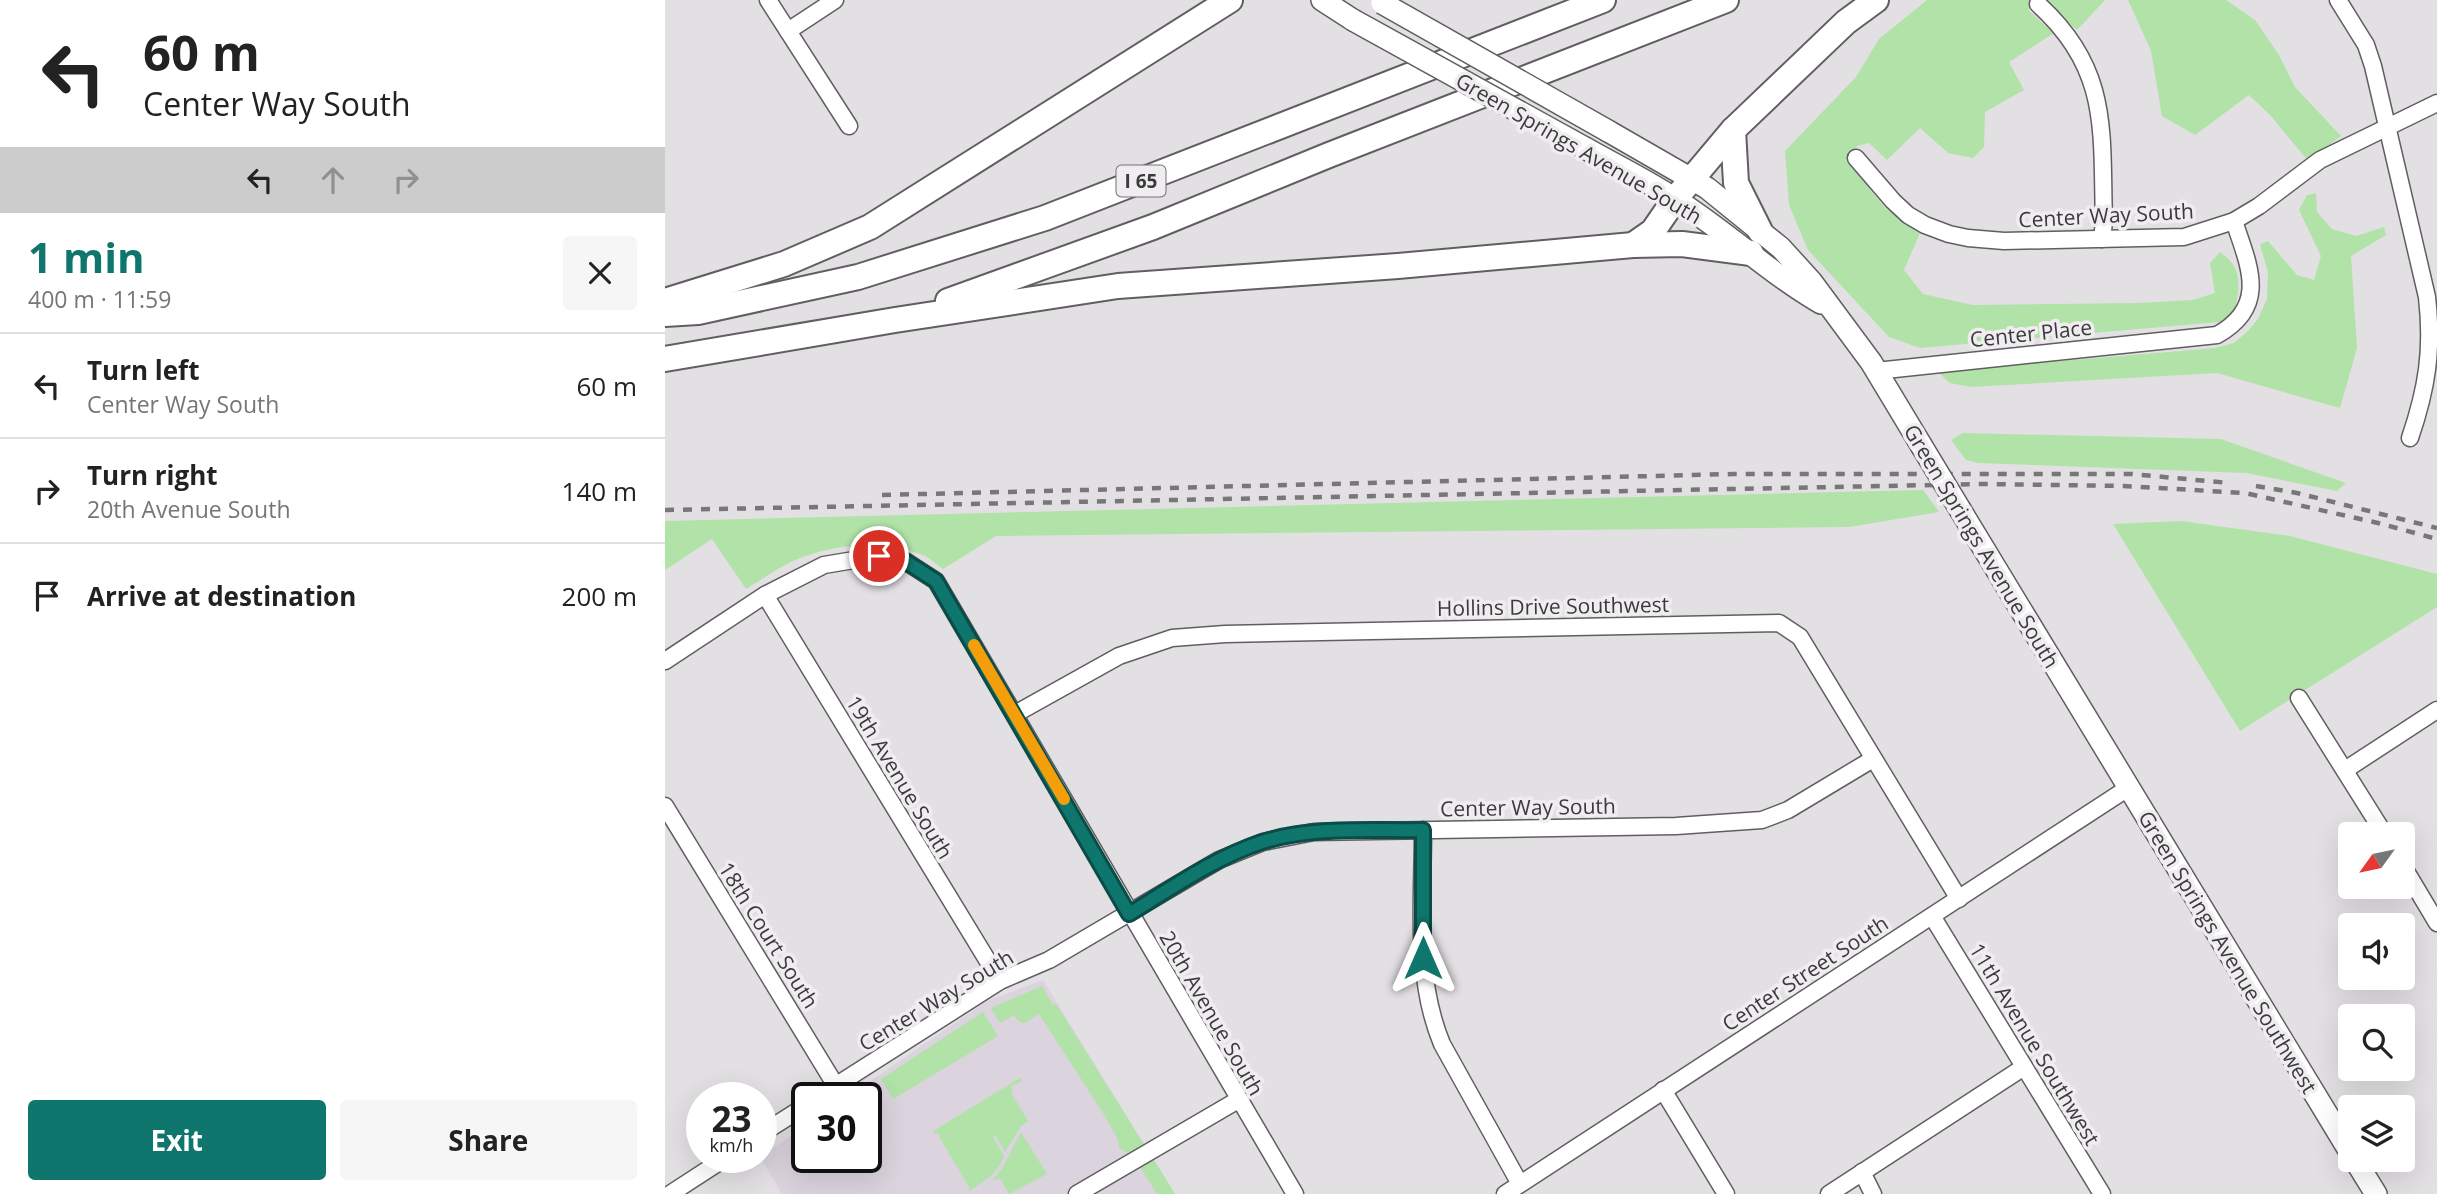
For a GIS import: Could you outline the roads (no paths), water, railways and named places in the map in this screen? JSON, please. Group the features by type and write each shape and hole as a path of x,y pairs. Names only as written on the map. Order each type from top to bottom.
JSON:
{"highway":[{"path":"1181,32 1191,0"},
{"path":"665,301 784,264 870,227 1230,0"},
{"name":"I 65","path":"665,314 698,312 858,277 1045,218 1603,0"},
{"name":"I 65","path":"665,359 895,320 1153,227 1329,155 1726,0"},
{"path":"1633,245 1653,231 1675,199 1733,131 1846,22 1876,0"},
{"path":"895,320 1118,286 1398,266 1633,245 1756,242 1736,183 1733,131"}],"main road":[{"name":"Green Springs Avenue South","path":"1322,0 1353,20 1675,199 1756,242 1781,248 1811,281 1876,371 2128,789"},
{"name":"Green Springs Avenue South","path":"1379,2 1692,179 1756,242"},
{"name":"Green Springs Avenue Southwest","path":"2128,789 2338,1132"},
{"path":"2362,1172 2376,1194"}],"street":[{"path":"768,0 849,125"},
{"path":"788,31 835,0"},
{"path":"2338,0 2366,45 2422,272 2430,323 2429,368 2410,438"},
{"path":"2038,4 2059,23 2073,42 2094,85 2100,107 2104,222 2102,239"},
{"name":"Center Way South","path":"1856,158 1908,215 1949,234 2004,241 2184,237 2234,221 2259,206 2319,160 2437,103"},
{"name":"Center Place","path":"1876,371 2217,335 2240,318 2251,291 2251,276 2234,221"},
{"name":"20th Avenue South","path":"765,595 824,565 879,556 905,561 936,581 1295,1194"},
{"path":"665,661 765,595"},
{"name":"19th Avenue South","path":"765,595 1000,981"},
{"name":"Hollins Drive Southwest","path":"1015,714 1119,656 1172,638 1225,634 1779,623 1800,637 1959,899"},
{"path":"2299,698 2377,822"},
{"path":"2345,770 2437,710"},
{"name":"Center Way South","path":"842,1082 1000,981 1049,960 1219,860 1263,842 1314,832 1676,826 1762,820 1788,810 1873,759"},
{"name":"Center Street South","path":"1505,1194 2128,789"},
{"name":"18th Court South","path":"665,806 834,1082"},
{"path":"1423,830 1423,958 1434,1026 1520,1184"},
{"path":"2415,886 2437,923"},
{"name":"11th Avenue Southwest","path":"1932,916 2102,1194"},
{"path":"1829,1194 2024,1067"},
{"path":"1663,1090 1726,1194"},
{"path":"1077,1194 1238,1100"},
{"path":"1862,1172 1873,1194"},
{"path":"670,1194 702,1173"}],"railway":[{"path":"882,495 1733,474 2132,474 2229,483"},
{"path":"665,510 1985,484 2123,486 2245,493 2437,539"},
{"path":"2256,486 2297,493 2437,528"}]}
